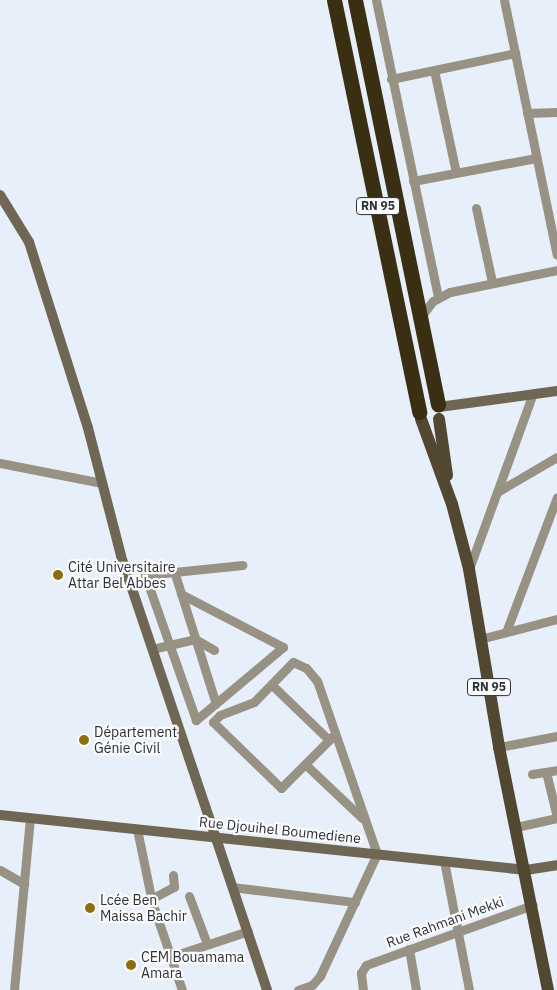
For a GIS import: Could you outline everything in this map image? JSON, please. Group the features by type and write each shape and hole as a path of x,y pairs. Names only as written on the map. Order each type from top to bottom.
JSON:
{"highway":[{"name":"RN 95","path":"334,0 420,415"},
{"name":"RN 95","path":"355,0 439,412"}],"main road":[{"path":"428,402 439,412 430,424 420,415 428,402"},
{"name":"RN 95","path":"439,412 452,504"},
{"name":"RN 95","path":"420,415 452,504 469,569 499,747 526,870"},
{"path":"526,870 548,990"}],"street":[{"path":"376,0 438,297"},
{"path":"504,0 557,255"},
{"path":"391,79 515,53"},
{"path":"434,70 456,173"},
{"path":"527,113 557,112"},
{"path":"413,181 536,158"},
{"path":"0,195 29,242 102,483 121,556 267,990"},
{"path":"476,208 492,282"},
{"path":"420,318 438,297 492,282 557,270"},
{"path":"439,412 456,405 557,391"},
{"path":"469,569 533,393"},
{"path":"497,492 557,457"},
{"path":"0,463 102,483"},
{"path":"506,632 557,497"},
{"path":"181,594 282,647 198,719 194,718 144,576 174,571 242,565"},
{"path":"174,571 216,704"},
{"path":"480,639 557,620"},
{"path":"152,649 168,647 195,639 214,650"},
{"path":"298,990 312,985 320,976 376,854 332,737 317,681 306,668 293,662 254,702 216,718 214,725 279,787 306,765 332,737"},
{"path":"272,685 332,737"},
{"path":"499,747 557,736"},
{"path":"306,765 364,820"},
{"path":"532,774 557,770"},
{"path":"516,826 557,818 546,772"},
{"name":"Rue Djouihel Boumediene","path":"0,815 526,870 557,865"},
{"path":"14,990 30,818"},
{"path":"137,828 151,898 182,990"},
{"path":"444,862 469,990"},
{"path":"0,870 24,884"},
{"path":"151,898 174,887 173,875"},
{"path":"232,887 355,902"},
{"path":"189,896 207,944"},
{"name":"Rue Rahmani Mekki","path":"363,990 361,973 366,965 533,905"},
{"path":"170,957 248,931"},
{"path":"409,949 416,990"}],"place":[{"name":"Cité Universitaire Attar Bel Abbes","path":"58,575"},
{"name":"Département Génie Civil","path":"84,740"},
{"name":"Lcée Ben Maissa Bachir","path":"90,908"},
{"name":"CEM Bouamama Amara","path":"131,965"}]}
